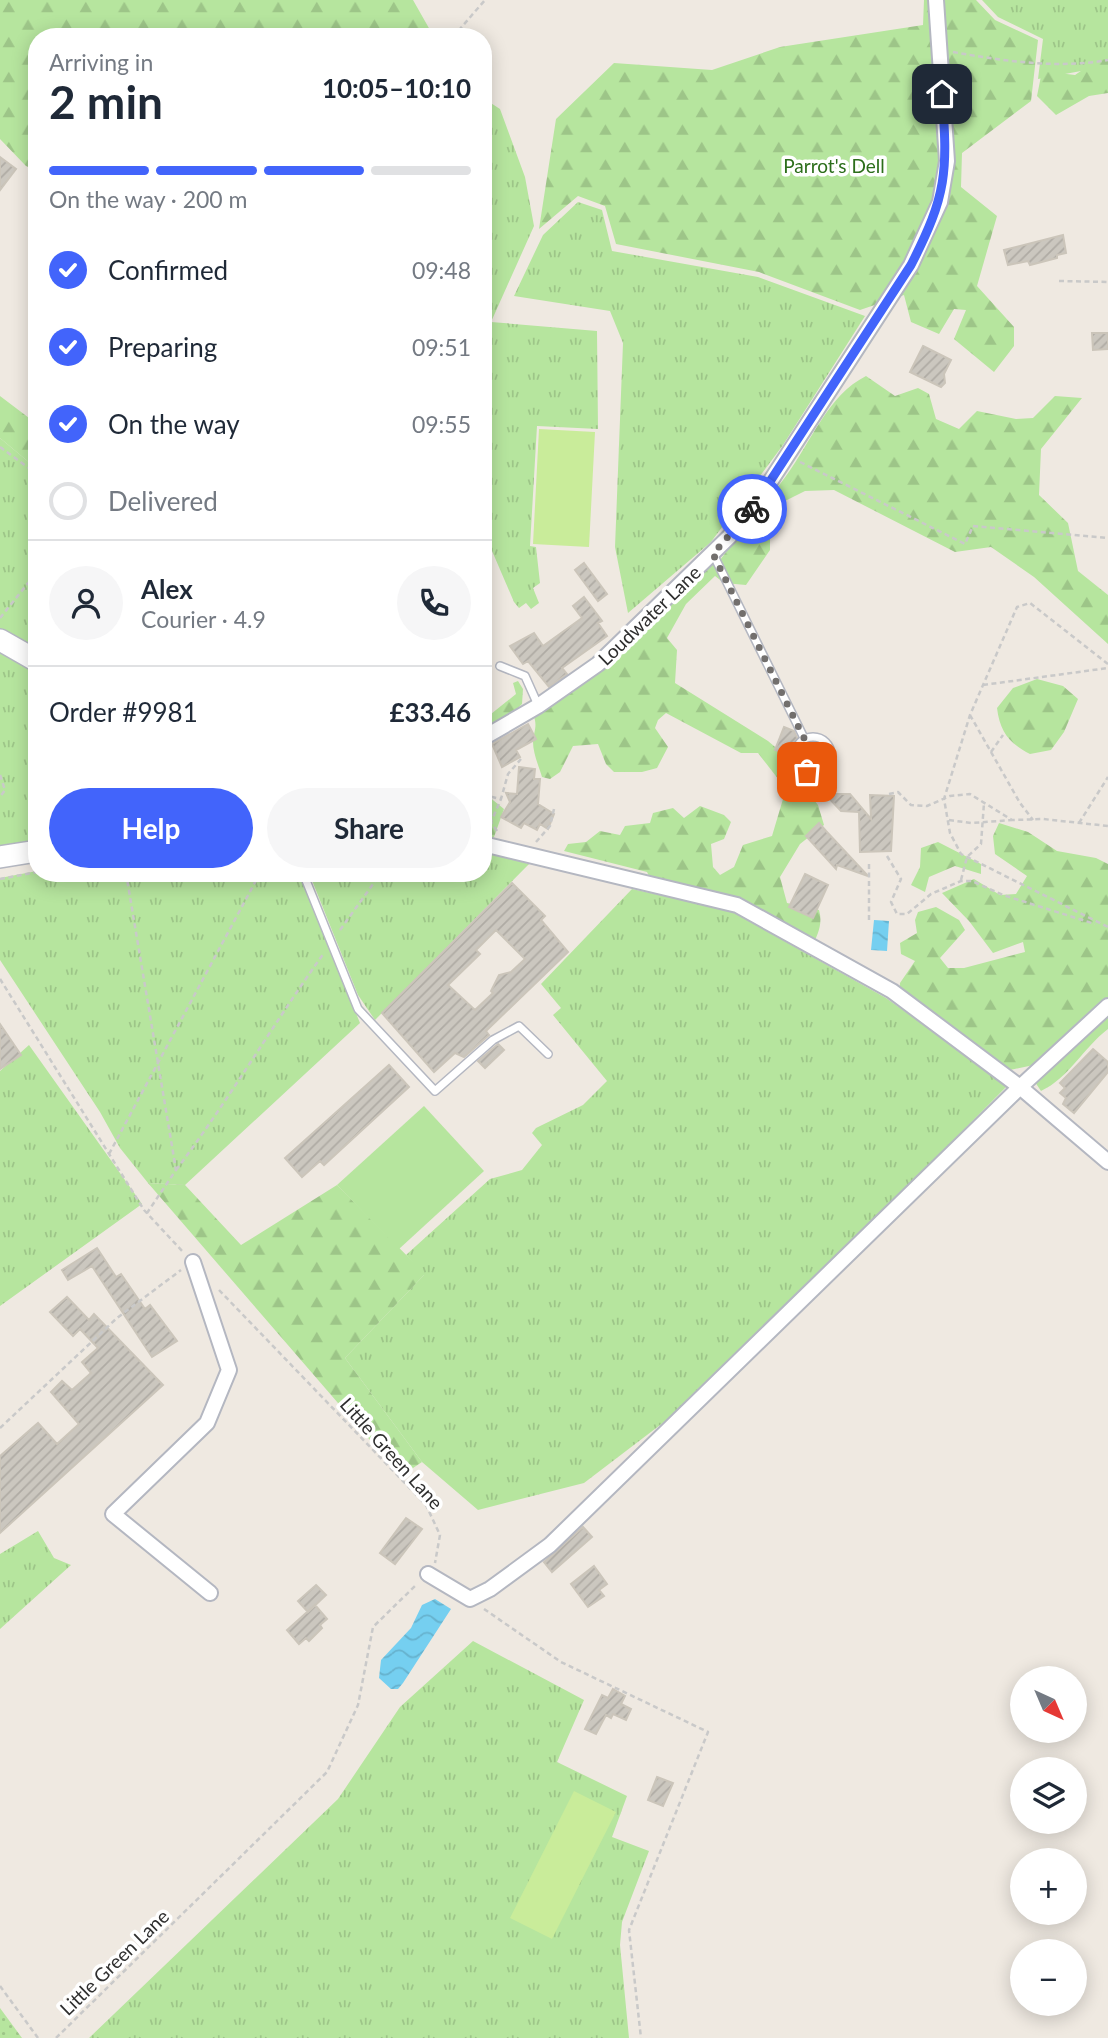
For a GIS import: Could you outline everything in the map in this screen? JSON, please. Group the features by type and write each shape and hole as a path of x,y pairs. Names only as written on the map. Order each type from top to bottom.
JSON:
{"street":[{"name":"Loudwater Lane","path":"492,733 538,706 598,664 713,554 753,508 911,265 940,202 947,161 936,0"},
{"path":"0,640 28,656"},
{"path":"492,846 737,905 892,991 1020,1087 1108,1162"},
{"path":"0,857 28,852"},
{"path":"428,1574 470,1599 491,1589 550,1545 1020,1087 1108,1006"},
{"path":"192,1262 229,1370 207,1423 113,1514 210,1593"}],"lane":[{"path":"713,554 804,738"},
{"path":"500,666 525,676 538,706"},
{"path":"804,738 821,738 829,747 830,759 823,769 812,773 797,765 796,747 804,738"},
{"path":"307,882 358,1009 435,1091 493,1040 510,1034 519,1026 548,1054"}],"path":[{"path":"461,28 485,0"},
{"path":"939,49 1005,61 1083,64 1108,60"},
{"path":"1059,281 1108,282"},
{"path":"0,447 28,467"},
{"path":"788,456 965,544 973,526 1108,538"},
{"path":"0,618 28,583"},
{"path":"1106,927 961,855 950,833 944,799 970,715 1017,607 1030,603 1108,666"},
{"path":"983,685 1108,666"},
{"path":"970,715 1034,820"},
{"path":"992,752 1003,735"},
{"path":"501,834 492,822 510,769 521,758"},
{"path":"0,775 5,790 0,797"},
{"path":"1079,823 1108,777"},
{"path":"889,794 898,792 911,805 927,806 944,799 970,794 1012,820"},
{"path":"492,797 501,799"},
{"path":"961,881 967,858 981,844 985,822 984,803"},
{"path":"524,840 536,843 543,836 554,808"},
{"path":"948,820 1034,820 1108,826"},
{"path":"887,856 901,880 891,902 897,914 907,914 931,894 961,881 972,881 1003,895 1106,927"},
{"path":"869,863 869,920"},
{"path":"0,878 28,873"},
{"path":"127,882 176,1170"},
{"path":"109,1154 255,882"},
{"path":"147,1213 210,1125 282,1010 375,882"},
{"name":"Little Green Lane","path":"0,979 147,1213 426,1505 440,1535 440,1549 428,1574 373,1627 358,1705 327,1772 56,2038"},
{"path":"0,1428 117,1318 192,1262"},
{"path":"470,1599 561,1662 708,1732 629,1930 641,2038"},
{"path":"0,1986 38,2038"}],"green space":[{"path":"0,0 413,0 429,28 28,28 28,167 0,139"},
{"name":"Parrot's Dell","path":"924,0 976,0 995,20 1038,40 1031,101 962,153 961,187 997,216 977,286 1014,327 1014,346 994,372 954,339 966,310 954,309 939,334 911,322 904,295 860,310 759,272 616,244 605,206 578,196 539,229 556,119 614,63 712,70 780,47 923,25"},
{"path":"982,0 1108,0 1108,66 1038,79 1043,39 998,17"},
{"path":"1108,59 1108,93 1089,96 1056,115 1037,96 1042,71 1075,75 1097,60"},
{"path":"492,104 500,109 525,177 534,226 492,320"},
{"path":"578,202 602,210 612,251 758,277 865,316 783,445 711,542 628,613 615,547 623,343 610,311 514,296 543,235"},
{"path":"492,322 597,331 598,429 537,426 530,546 536,547 540,583 533,588 539,603 531,609 526,603 519,608 492,551"},
{"path":"866,376 895,396 918,388 929,394 936,419 959,429 977,411 1016,419 1033,418 1055,396 1082,398 1041,449 1039,495 1068,523 1078,571 1108,595 1108,644 1034,577 991,547 955,552 834,490 805,491 783,502 770,524 770,550 746,585 724,583 715,576 686,604 667,638 677,650 675,683 768,741 794,763 803,786 818,805 824,825 800,844 780,877 787,903 819,910 819,929 811,947 755,916 751,903 742,899 654,886 647,872 564,851 568,844 586,842 600,831 620,835 625,826 650,823 653,813 673,808 684,818 700,806 724,815 731,822 724,839 711,844 713,867 720,875 734,867 743,845 772,836 786,789 758,753 741,753 666,713 658,720 655,728 668,747 657,768 642,772 614,772 606,764 598,744 573,746 560,772 550,779 542,777 535,755 533,714 649,613 667,604 714,563 716,565 786,476 831,407 853,384"},
{"path":"0,396 28,417 28,461 0,438"},
{"path":"539,429 595,432 589,547 533,544"},
{"path":"0,438 28,461 28,646 0,631"},
{"path":"0,640 28,656 28,844 0,849"},
{"path":"1037,679 1063,686 1078,699 1064,732 1051,750 1030,754 1016,746 1007,736 1000,724 997,708 1013,688"},
{"path":"518,681 523,689 522,704 509,716 492,725 492,713 516,694 513,683"},
{"path":"492,799 504,809 492,838"},
{"path":"999,823 1028,832 1057,851 1096,858 1108,864 1108,1029 1068,1071 1041,1091 1035,1082 1048,1062 1005,1071 899,997 900,983 915,961 901,954 900,943 917,933 915,920 918,912 936,907 959,920 965,930 940,958 948,968 964,968 1025,952 1023,942 993,953 969,921 942,893 974,879 1000,895 1016,894 1027,876 995,854 993,836"},
{"path":"938,842 981,864 981,874 955,866 929,877 925,892 911,885 920,867 921,848"},
{"path":"492,854 529,864 375,1020 358,995 313,882 492,882"},
{"path":"28,873 28,882 303,882 360,1023 185,1185 148,1183 120,1148 100,1112 0,960 0,878"},
{"path":"632,889 729,910 886,998 1008,1085 710,1387 584,1483 478,1510 422,1462 345,1358 424,1275 406,1255 490,1179 522,1170 542,1145 532,1133 536,1128 583,1105 607,1081 553,1015 561,1008 541,984"},
{"path":"29,1045 142,1204 0,1306 0,1071"},
{"path":"424,1106 484,1171 399,1249 337,1185"},
{"path":"148,1183 185,1185 241,1245 337,1185 425,1274 345,1358 422,1462 401,1476"},
{"path":"38,1531 54,1558 71,1565 0,1629 0,1554"},
{"path":"473,1641 584,1700 557,1762 627,1796 612,1837 649,1851 622,1922 620,1945 629,2038 89,2038 338,1799 400,1707"},
{"path":"574,1791 616,1812 552,1939 510,1918"},
{"path":"0,2008 22,2038 0,2038"}],"water":[{"path":"874,920 889,921 887,951 871,950"},
{"path":"435,1599 451,1609 403,1683 398,1689 391,1689 379,1678 381,1660 411,1628 422,1605"}],"building":[{"path":"0,157 16,169 0,190"},
{"path":"1063,235 1066,253 1057,255 1057,258 1030,265 1028,261 1008,265 1004,250"},
{"path":"1092,333 1108,333 1108,349 1093,350"},
{"path":"923,346 951,360 944,374 945,383 941,387 910,372"},
{"path":"584,563 607,594 598,601 575,570"},
{"path":"584,597 602,621 598,623 607,636 562,668 567,674 549,687 528,661 523,664 510,646 534,633 543,646 582,618 573,606"},
{"path":"528,724 536,739 516,750 520,757 502,767 492,744"},
{"path":"784,727 794,731 798,740 792,756 775,750"},
{"path":"519,767 535,769 534,779 540,779 538,804 554,814 548,829 540,824 537,830 524,823 521,828 501,817 510,802 506,793 517,794"},
{"path":"825,794 850,794 871,819 870,795 894,796 891,851 860,852 859,812 841,811"},
{"path":"819,823 868,876 837,865 836,869 806,836"},
{"path":"805,874 828,885 813,918 789,907"},
{"path":"512,883 545,916 541,920 568,952 486,1031 489,1035 464,1057 455,1053 434,1072 382,1013","holes":["496,930 525,959 511,972 499,975 491,991 493,993 475,1010 448,985 480,954 476,950"]},
{"path":"0,1024 21,1055 0,1069"},
{"path":"498,1044 504,1050 485,1068 478,1061"},
{"path":"1093,1049 1108,1062 1108,1072 1074,1113 1063,1104 1066,1098 1060,1093 1065,1088 1060,1083"},
{"path":"389,1065 409,1087 324,1165 320,1161 302,1177 285,1158"},
{"path":"97,1248 116,1277 121,1274 145,1309 150,1305 177,1341 152,1357 92,1266 68,1280 62,1270"},
{"path":"67,1297 89,1320 94,1314 163,1385 0,1533 0,1456 38,1423 57,1444 79,1424 51,1392 62,1381 72,1390 91,1373 82,1362 98,1348 80,1329 73,1336 50,1312"},
{"path":"406,1518 422,1529 395,1564 380,1553"},
{"path":"583,1527 592,1537 552,1572 544,1562"},
{"path":"594,1566 607,1584 599,1590 604,1596 588,1607 571,1584"},
{"path":"316,1585 326,1595 308,1612 298,1601"},
{"path":"315,1605 327,1619 309,1641 306,1638 299,1644 287,1630"},
{"path":"613,1689 625,1696 621,1704 631,1709 626,1720 613,1714 611,1718 606,1715 596,1734 585,1729 602,1695 608,1698"},
{"path":"657,1777 673,1783 663,1806 648,1800"}],"way so far":[{"path":"752,509 713,554 804,738 794,753 797,765 807,772"}],"route":[{"path":"752,509 911,265 925,236 940,202 947,161 942,94"}]}
